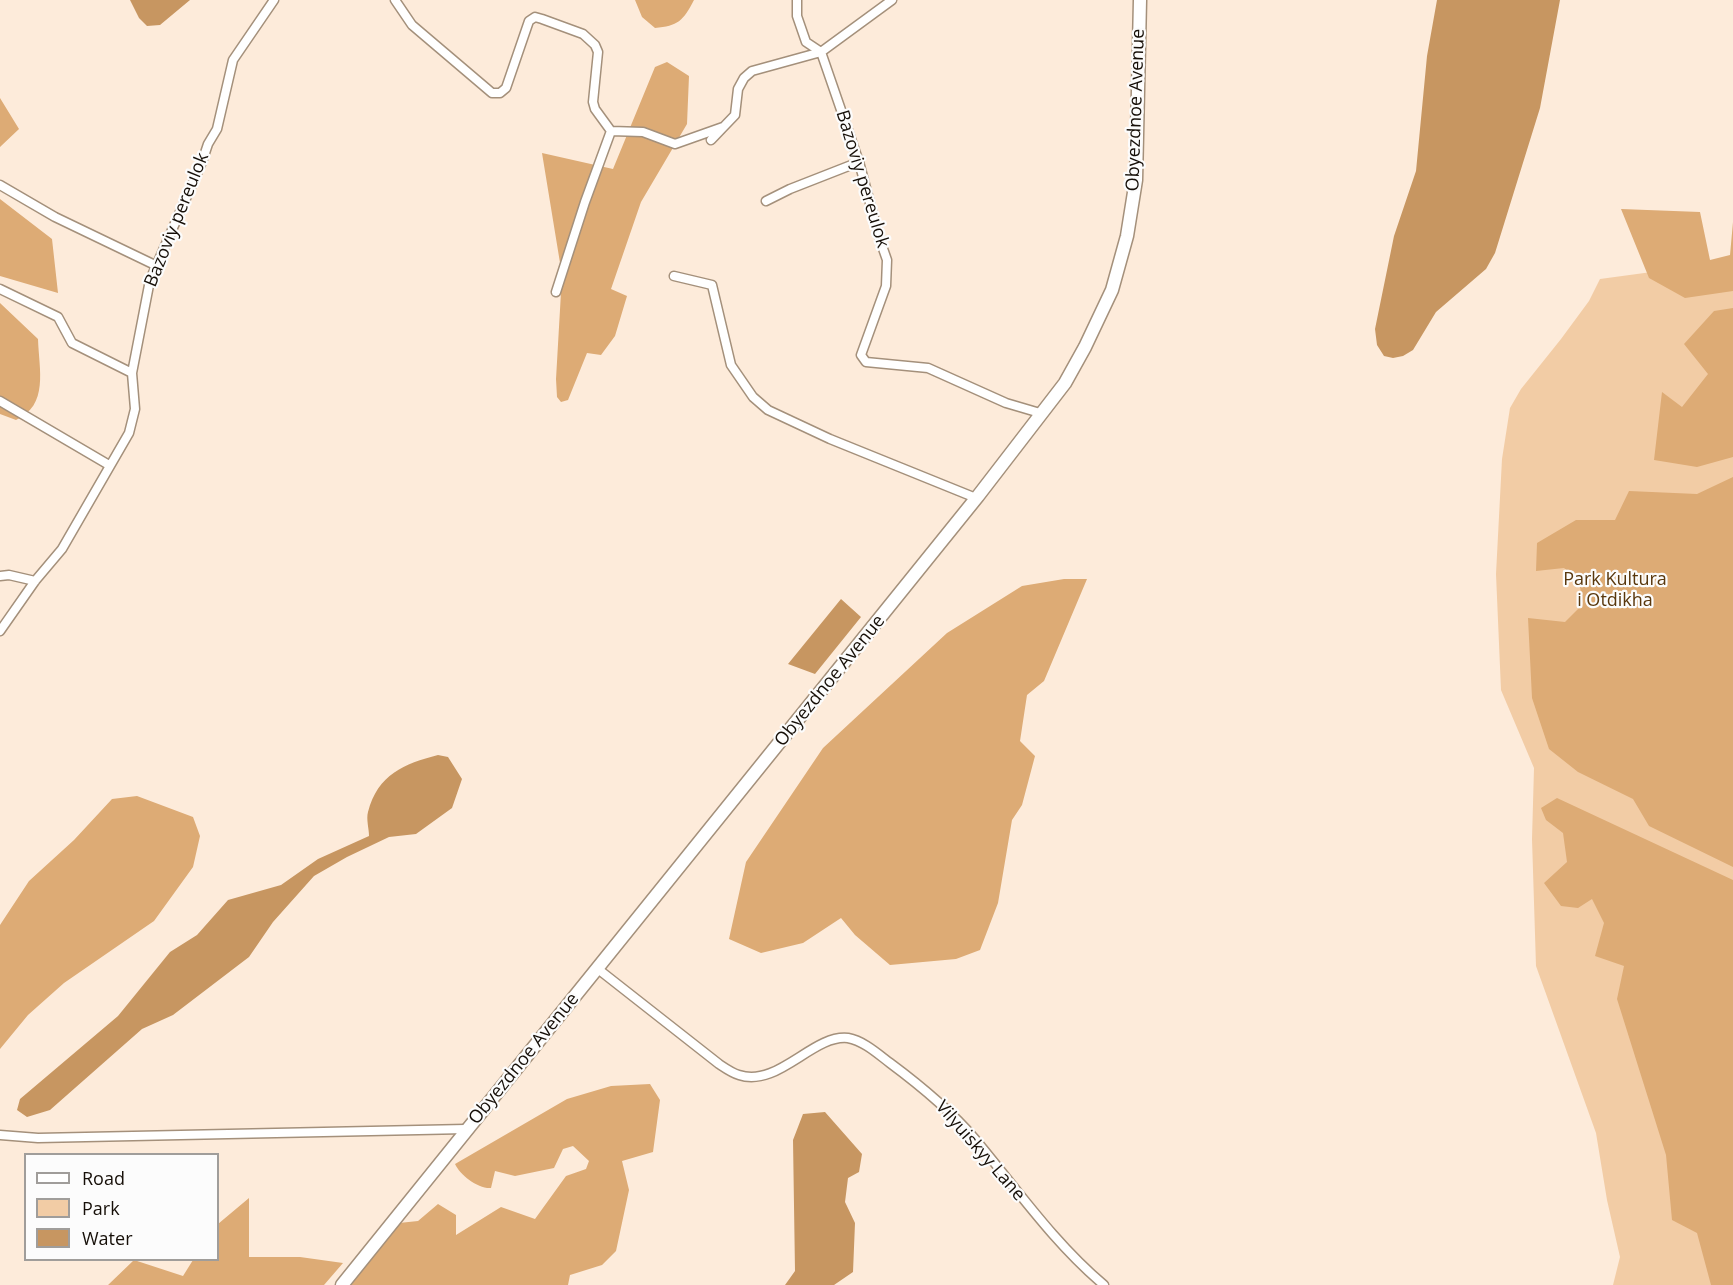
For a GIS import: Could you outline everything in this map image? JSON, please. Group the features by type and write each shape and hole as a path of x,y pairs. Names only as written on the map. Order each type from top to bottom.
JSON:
{"main road":[{"name":"Obyezdnoe Avenue","path":"342,1285 976,498 1065,383 1112,290 1127,236 1136,180 1140,0"}],"street":[{"name":"Bazoviy pereulok","path":"0,631 35,581 62,549 129,433 135,409 132,373 150,280 208,144 217,129 233,60 274,0"},
{"path":"395,0 412,25 492,93 500,93 506,88 529,21 535,17 583,34 595,45 598,52 593,102 595,109 611,131"},
{"name":"Bazoviy pereulok","path":"797,0 797,16 806,42 821,52 859,162 887,260 886,286 861,355 866,362 928,369 1006,403 1040,413"},
{"path":"711,140 735,115 738,89 744,78 752,71 821,52 892,0"},
{"path":"611,131 643,132 675,144 723,127"},
{"path":"556,292 611,131"},
{"path":"766,201 859,162"},
{"path":"0,185 55,217 157,266"},
{"path":"674,276 712,285 731,365 753,397 768,410 830,439 976,498"},
{"path":"0,289 58,317 72,343 132,373"},
{"path":"0,401 109,465"},
{"path":"0,576 9,575 35,581"},
{"name":"Vilyuiskyy Lane","path":"598,969 719,1064 739,1076 756,1077 778,1070 828,1041 847,1038 865,1045 926,1089 973,1137 1030,1209 1088,1272 1104,1285"},
{"path":"0,1135 38,1138 466,1129"}],"green space":[{"path":"635,0 694,0 683,18 675,24 655,28 642,17"},
{"path":"667,62 689,76 687,124 641,202 611,289 627,296 615,336 601,355 587,353 568,400 561,402 557,397 556,379 562,275 542,153 613,169 655,67"},
{"path":"0,98 19,129 0,147"},
{"path":"0,199 52,239 58,293 0,276"},
{"path":"1621,209 1700,212 1710,260 1730,255 1733,222 1733,291 1685,298 1649,278"},
{"name":"Park Kultura i Otdikha","path":"1733,261 1733,1285 1613,1285 1620,1257 1607,1200 1596,1133 1536,966 1532,839 1534,768 1501,690 1496,574 1502,459 1510,408 1521,389 1589,301 1600,279"},
{"path":"0,303 38,339 40,386 38,396 34,405 16,420 0,414"},
{"path":"1733,308 1733,457 1697,467 1654,460 1662,392 1682,407 1708,374 1684,344 1714,311"},
{"path":"1733,477 1733,867 1649,826 1633,799 1578,772 1549,749 1532,698 1528,618 1565,622 1583,604 1579,581 1564,568 1536,571 1537,543 1576,520 1615,520 1629,491 1697,494"},
{"path":"1064,579 1087,579 1044,681 1027,695 1020,741 1035,756 1022,805 1012,820 998,903 980,950 956,959 890,965 855,935 841,918 803,943 761,953 729,939 746,862 823,748 947,633 1022,586"},
{"path":"137,796 193,817 200,836 193,867 154,921 64,983 28,1015 0,1049 0,925 29,881 74,840 112,799"},
{"path":"1557,798 1733,880 1733,1285 1711,1285 1697,1233 1672,1220 1666,1155 1617,999 1624,966 1595,956 1604,923 1592,899 1578,908 1561,906 1544,883 1567,862 1563,833 1546,820 1541,808"},
{"path":"650,1084 660,1100 653,1152 622,1161 629,1190 616,1251 602,1265 570,1275 568,1285 351,1285 399,1223 418,1221 438,1204 456,1215 456,1235 501,1207 535,1219 566,1176 586,1169 589,1161 573,1146 563,1149 554,1168 515,1176 495,1171 491,1188 470,1180 455,1164 567,1099 611,1086"},
{"path":"249,1198 249,1257 300,1257 343,1263 324,1285 108,1285 133,1261 183,1276 192,1261 219,1261 219,1223"}],"water":[{"path":"130,0 190,0 160,25 147,26 139,18"},
{"path":"1437,0 1560,0 1540,108 1495,253 1486,269 1436,312 1413,350 1403,356 1393,358 1384,356 1377,345 1375,329 1394,236 1416,171 1427,56"},
{"path":"841,599 861,617 815,674 788,664"},
{"path":"438,755 448,757 462,779 452,808 416,834 389,837 314,876 273,922 249,957 173,1015 142,1029 50,1110 27,1117 17,1110 20,1099 118,1016 170,952 197,935 228,900 281,885 318,859 369,836 368,812 378,788 404,767"},
{"path":"825,1112 862,1154 859,1172 848,1178 845,1202 855,1223 853,1272 834,1285 785,1285 795,1271 793,1140 803,1114"}]}
